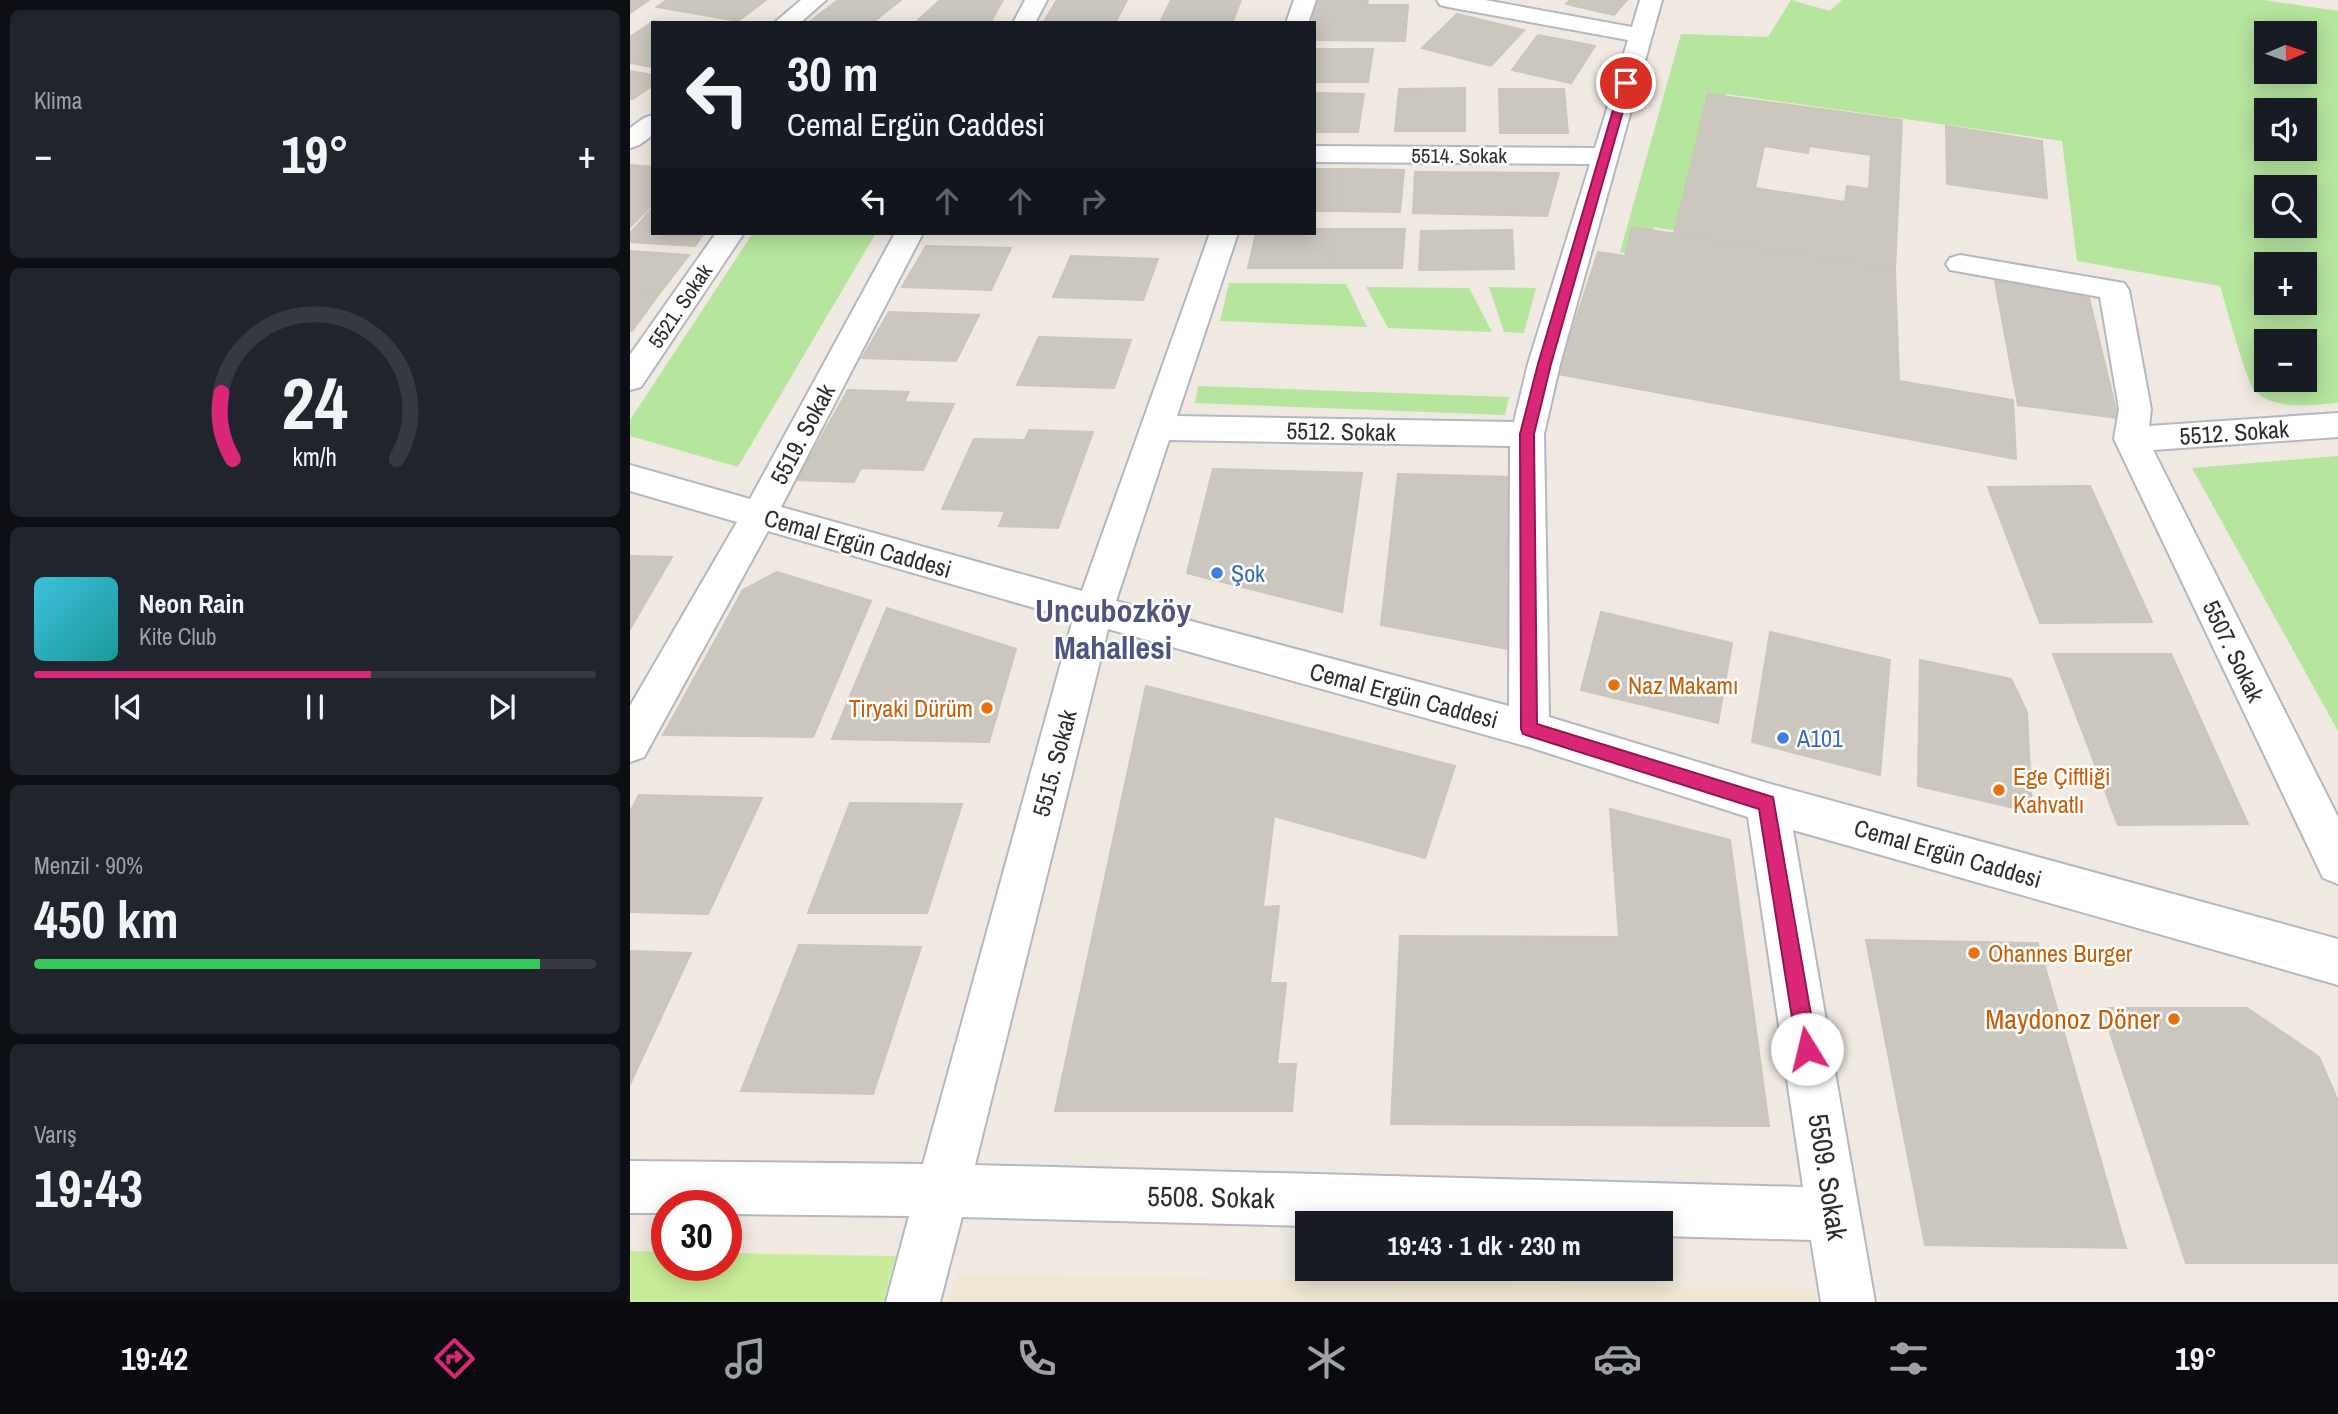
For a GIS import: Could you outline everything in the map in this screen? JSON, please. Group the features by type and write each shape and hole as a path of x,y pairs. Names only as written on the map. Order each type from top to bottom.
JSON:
{"street":[{"path":"788,21 816,0"},
{"path":"1025,21 1036,0"},
{"path":"1298,21 1304,0"},
{"path":"1448,0 1640,35"},
{"path":"1529,729 1527,434 1604,156 1651,0"},
{"path":"630,140 651,124"},
{"path":"630,146 651,146"},
{"name":"5514. Sokak","path":"1316,154 1604,156"},
{"name":"5521. Sokak","path":"630,379 729,235"},
{"name":"5519. Sokak","path":"630,744 759,515 908,235"},
{"name":"5515. Sokak","path":"913,1302 1094,610 1223,235"},
{"path":"1960,264 2115,290 2135,409 2131,439"},
{"name":"5512. Sokak","path":"2131,439 2338,425"},
{"name":"5512. Sokak","path":"1155,428 1527,434"},
{"name":"5507. Sokak","path":"2131,439 2338,863"},
{"name":"Cemal Ergün Caddesi","path":"630,478 1094,610 1529,729 1767,803 2338,962"},
{"name":"5509. Sokak","path":"1767,803 1848,1302"},
{"name":"5508. Sokak","path":"630,1187 942,1190 1833,1214"}],"shaded area":[{"path":"956,1274 1815,1289 1817,1302 949,1302"}],"green space":[{"path":"1791,0 1830,11 1842,0 2263,0 2338,11 2338,403 2282,404 2262,397 2256,392 2317,392 2317,329 2254,329 2254,390 2241,358 2220,286 2077,261 2062,141 1726,94 1696,234 1654,227 1647,256 1620,252 1681,34 1768,37"},
{"path":"752,235 875,235 738,467 630,436 630,420"},
{"path":"1229,283 1346,284 1367,327 1220,321"},
{"path":"1366,287 1469,288 1492,332 1388,328"},
{"path":"1489,287 1536,288 1524,333 1504,332"},
{"path":"1198,386 1509,397 1505,415 1195,403"},
{"path":"2338,456 2338,731 2192,468"},
{"path":"630,1251 651,1252 651,1281 742,1281 742,1253 896,1256 883,1302 630,1302"}],"building":[{"path":"630,0 649,0 630,13"},
{"path":"667,0 766,0 738,21 657,7"},
{"path":"838,0 901,0 887,11 834,3"},
{"path":"940,0 1003,0 991,21 917,21"},
{"path":"1057,0 1127,0 1116,21 1044,21"},
{"path":"1171,0 1241,0 1233,21 1161,21"},
{"path":"1317,0 1368,0 1367,5 1408,5 1405,41 1316,40 1316,21 1312,21"},
{"path":"1570,0 1627,0 1614,15 1566,4"},
{"path":"834,3 887,11 874,21 811,21"},
{"path":"1457,14 1524,30 1491,66 1422,48"},
{"path":"651,23 651,67 630,63 630,37"},
{"path":"1538,35 1595,46 1571,83 1512,70"},
{"path":"1316,49 1373,49 1368,82 1316,82"},
{"path":"630,71 651,75 651,86 630,99"},
{"path":"1465,88 1465,131 1395,131 1399,89"},
{"path":"1499,89 1564,89 1568,133 1500,133"},
{"path":"1316,93 1364,94 1358,132 1316,132"},
{"path":"1708,94 1902,120 1895,270 1674,234","holes":["1764,146 1808,153 1809,146 1871,155 1869,189 1847,186 1845,202 1755,188"]},
{"path":"1946,126 2042,141 2047,198 1947,184"},
{"path":"630,165 651,167 651,206 630,227"},
{"path":"1316,169 1345,169 1338,211 1316,211"},
{"path":"1345,169 1404,170 1400,212 1338,211"},
{"path":"1415,172 1559,173 1547,216 1413,213"},
{"path":"651,211 651,235 703,235 695,246 630,242 630,233"},
{"path":"1632,227 1895,270 1899,381 2013,400 2016,459 1558,374 1598,252 1625,256"},
{"path":"1316,229 1337,229 1332,268 1248,268 1256,235 1316,235"},
{"path":"1337,229 1405,229 1402,268 1332,268"},
{"path":"1512,230 1514,269 1419,270 1421,231"},
{"path":"926,246 1011,248 991,290 902,287"},
{"path":"630,251 689,255 662,290 630,288"},
{"path":"1071,256 1158,259 1143,300 1053,297"},
{"path":"1995,281 2087,290 2118,418 2018,405"},
{"path":"630,288 662,290 632,331 630,331"},
{"path":"889,312 979,315 956,361 862,358"},
{"path":"1039,337 1131,340 1114,388 1017,385"},
{"path":"848,390 909,392 904,402 954,404 923,470 861,468 854,482 797,480"},
{"path":"1029,430 1093,432 1058,528 999,526 1005,511 942,509 974,439 1025,440"},
{"path":"1213,469 1362,473 1342,612 1187,573"},
{"path":"1398,474 1514,477 1508,649 1381,625"},
{"path":"2090,486 2152,622 2040,623 1988,487"},
{"path":"630,556 672,557 630,629"},
{"path":"777,572 871,601 813,737 663,735 743,590"},
{"path":"887,608 1016,649 989,742 832,739"},
{"path":"1601,612 1732,643 1718,723 1581,690"},
{"path":"1770,632 1890,660 1880,775 1752,742"},
{"path":"2053,654 2171,654 2248,824 2118,825"},
{"path":"1920,660 2011,679 2027,712 2032,812 1918,786"},
{"path":"1146,686 1455,766 1425,858 1274,816 1263,907 1279,906 1270,983 1286,983 1277,1064 1296,1064 1292,1111 1055,1111"},
{"path":"639,795 762,798 708,914 630,912 630,812"},
{"path":"850,803 962,804 927,913 808,913"},
{"path":"1610,809 1730,840 1769,1126 1391,1124 1400,936 1619,937"},
{"path":"1866,940 2038,943 2126,1248 1925,1245"},
{"path":"799,945 921,947 873,1094 741,1091"},
{"path":"630,951 691,953 630,1084"},
{"path":"2102,1008 2247,1008 2319,1057 2338,1101 2338,1263 2186,1263"}],"place":[{"name":"Şok","path":"1217,573"},
{"name":"Naz Makamı","path":"1614,685"},
{"name":"Tiryaki Dürüm","path":"987,708"},
{"name":"A101","path":"1783,738"},
{"name":"Ege Çiftliği Kahvatlı","path":"1999,790"},
{"name":"Ohannes Burger","path":"1974,953"},
{"name":"Maydonoz Döner","path":"2174,1019"}],"district":[{"name":"Uncubozköy Mahallesi","path":"1113,628"}],"route":[{"path":"1626,83 1544,364 1527,434 1529,729 1767,803 1807,1049"}]}
